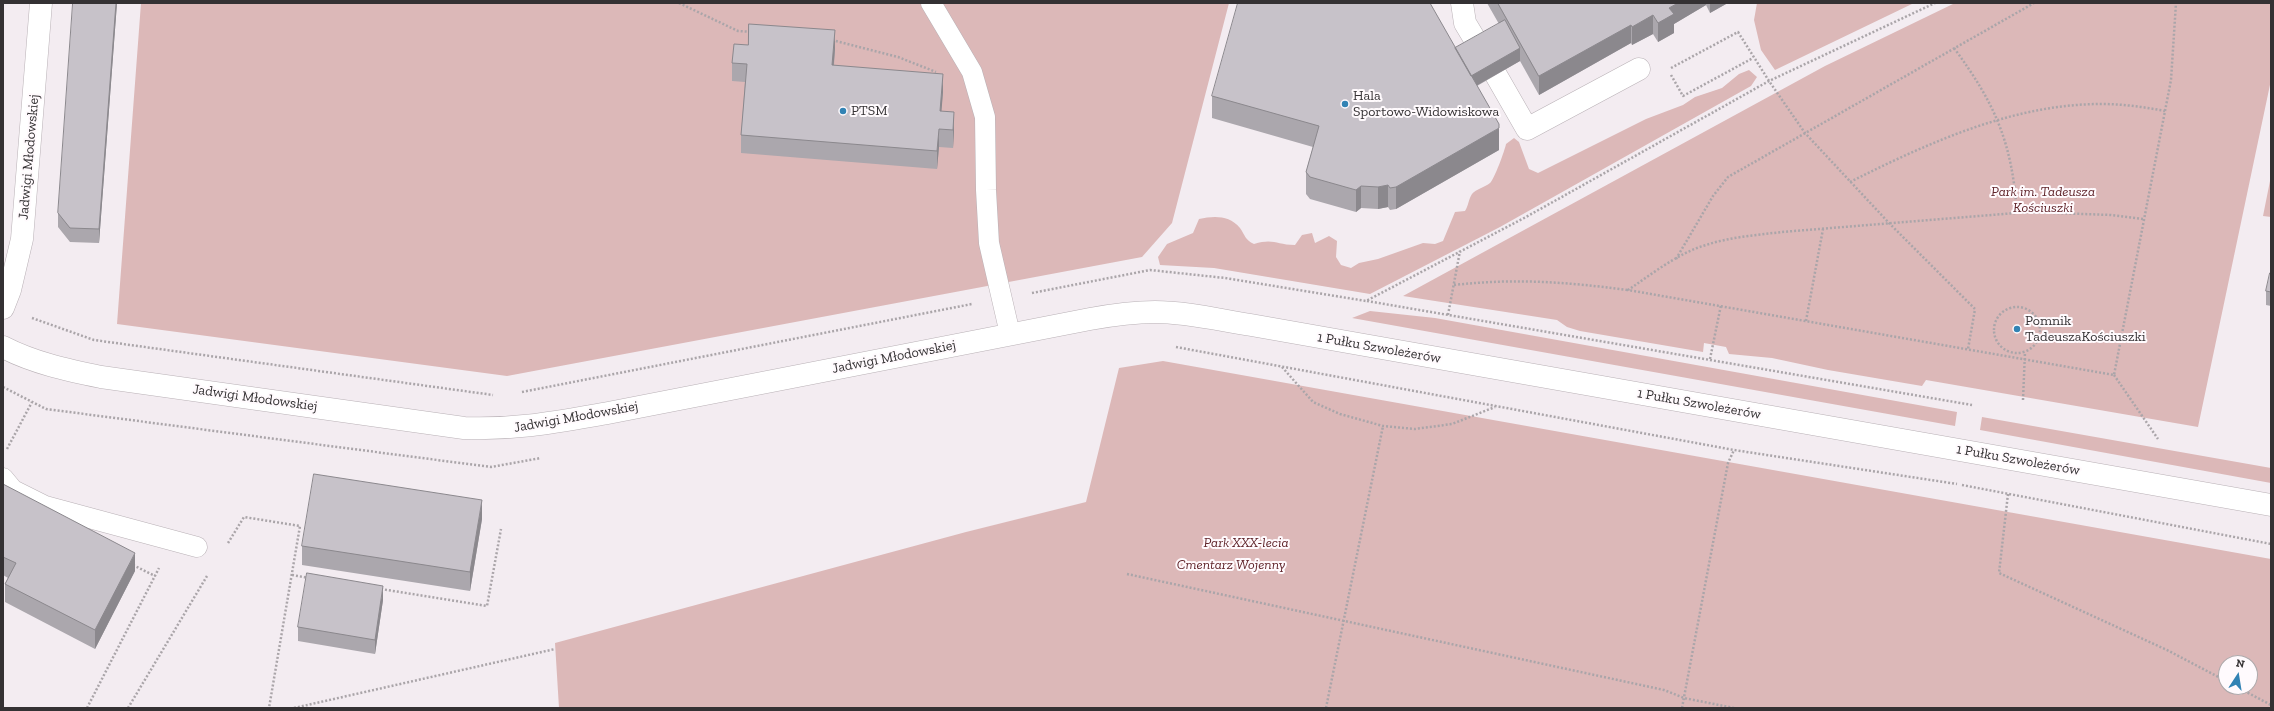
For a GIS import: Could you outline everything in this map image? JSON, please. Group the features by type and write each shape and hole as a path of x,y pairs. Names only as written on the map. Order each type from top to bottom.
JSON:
{"street":[{"name":"Jadwigi Młodowskiej","path":"3,308 10,290 22,239 42,3"},
{"path":"1462,3 1465,23 1480,48"},
{"path":"1496,75 1527,129 1639,69"},
{"name":"1 Pułku Szwoleżerów","path":"1125,313 1157,312 1244,324 2271,505"},
{"name":"Jadwigi Młodowskiej","path":"3,347 19,355 62,369 101,377 464,428 500,429 536,426 608,413 1010,334 1125,313"}],"lane":[{"path":"931,3 972,72 985,117 986,190 989,243 1010,334"},
{"path":"3,478 13,490 44,506 197,547"}],"path":[{"path":"680,3 738,31 754,32"},
{"path":"1676,259 1713,196 1728,177 2034,3"},
{"path":"2158,439 2114,375 2171,80 2176,3"},
{"path":"1753,58 1683,96 1668,70 1738,32 1753,58 1805,133 1889,224 1975,309 1968,349"},
{"path":"825,39 898,57 942,74"},
{"path":"1954,48 1977,79 2003,132 2015,181 2017,213"},
{"path":"1850,182 1922,146 1998,120 2060,108 2101,104 2138,106 2165,111"},
{"path":"1628,290 1676,259 1705,245 1742,237 2017,213 2111,214 2143,219"},
{"path":"1806,321 1823,229"},
{"path":"1448,315 1460,251"},
{"path":"1454,286 1487,282 1540,280 1628,290 2114,375"},
{"path":"1366,300 1972,405"},
{"path":"1710,360 1721,306"},
{"path":"2013,307 2020,308 2034,314 2040,328 2037,343 2025,352 2018,354 2003,349 1995,336 1996,321 2006,310 2013,307"},
{"path":"1996,354 2003,349"},
{"path":"2023,400 2026,359 2025,352"},
{"path":"1234,358 1734,450 1959,484 2271,544"},
{"path":"1282,367 1313,402 1340,414 1383,426 1415,429 1452,424 1495,407"},
{"path":"7,449 32,402"},
{"path":"1326,708 1383,426"},
{"path":"1682,708 1728,463 1734,450"},
{"path":"2008,494 2000,573 2167,650 2218,677"},
{"path":"223,550 244,517 300,526 269,708"},
{"path":"378,589 487,606 501,529"},
{"path":"87,708 173,540"},
{"path":"128,708 211,569"},
{"path":"1127,574 1657,689 1684,698 1734,708"},
{"path":"292,575 315,579"},
{"path":"294,708 555,649"},
{"path":"2252,695 2271,705"}],"green space":[{"path":"141,3 1229,3 1172,223 1142,257 507,376 117,324"},
{"path":"1757,3 1914,3 1775,70 1761,50 1754,20"},
{"name":"Park im. Tadeusza Kościuszki","path":"1955,3 2271,3 2271,80 2198,427 1926,380 1922,386 1828,370 1772,358 1729,354 1726,347 1704,343 1703,352 1580,331 1567,327 1557,320 1403,296 1825,66"},
{"path":"1749,70 1757,77 1751,86 1500,227 1370,294 1214,268 1160,265 1158,257 1167,244 1193,233 1199,219 1210,217 1226,219 1236,224 1247,239 1254,244 1271,242 1295,245 1302,235 1312,233 1315,243 1329,236 1337,241 1336,257 1341,265 1351,268 1359,263 1378,259 1423,243 1435,244 1443,241 1455,212 1465,211 1472,194 1492,181 1506,144 1514,138 1519,142 1529,169 1538,173 1646,119 1683,105 1695,97 1722,88 1739,74"},
{"path":"2271,176 2271,217 2263,216"},
{"path":"1370,311 1435,318 1957,412 1955,426 1352,318"},
{"name":"Park XXX-lecia","path":"1163,361 2271,559 2271,708 559,708 555,643 966,532 1086,502 1119,368"},
{"path":"1982,417 2271,468 2271,483 1980,430"}],"building":[{"path":"73,3 116,3 99,229 70,228 58,213"},
{"name":"Hala Sportowo-Widowiskowa","path":"1238,3 1430,3 1499,124 1499,128 1396,187 1390,188 1388,185 1378,187 1361,186 1356,190 1310,177 1306,172 1319,126 1212,96"},
{"path":"1498,3 1678,3 1669,8 1674,14 1658,23 1653,15 1632,27 1631,25 1539,76"},
{"path":"1505,20 1520,48 1471,76 1455,48"},
{"name":"PTSM","path":"749,24 835,30 832,65 943,74 940,111 954,112 953,130 939,129 937,151 741,135 747,64 732,63 734,44 748,45"},
{"path":"2271,273 2271,292 2266,291"},
{"path":"314,474 482,500 470,572 302,546"},
{"path":"3,484 135,553 95,630 5,584 16,563 3,557"},
{"path":"307,573 383,586 375,640 298,627"}],"place":[{"name":"Hala Sportowo-Widowiskowa","path":"1345,104"},
{"name":"PTSM","path":"843,111"},
{"name":"Pomnik TadeuszaKościuszki","path":"2017,329"}],"park label":[{"name":"Cmentarz Wojenny","path":"1231,565"}]}
